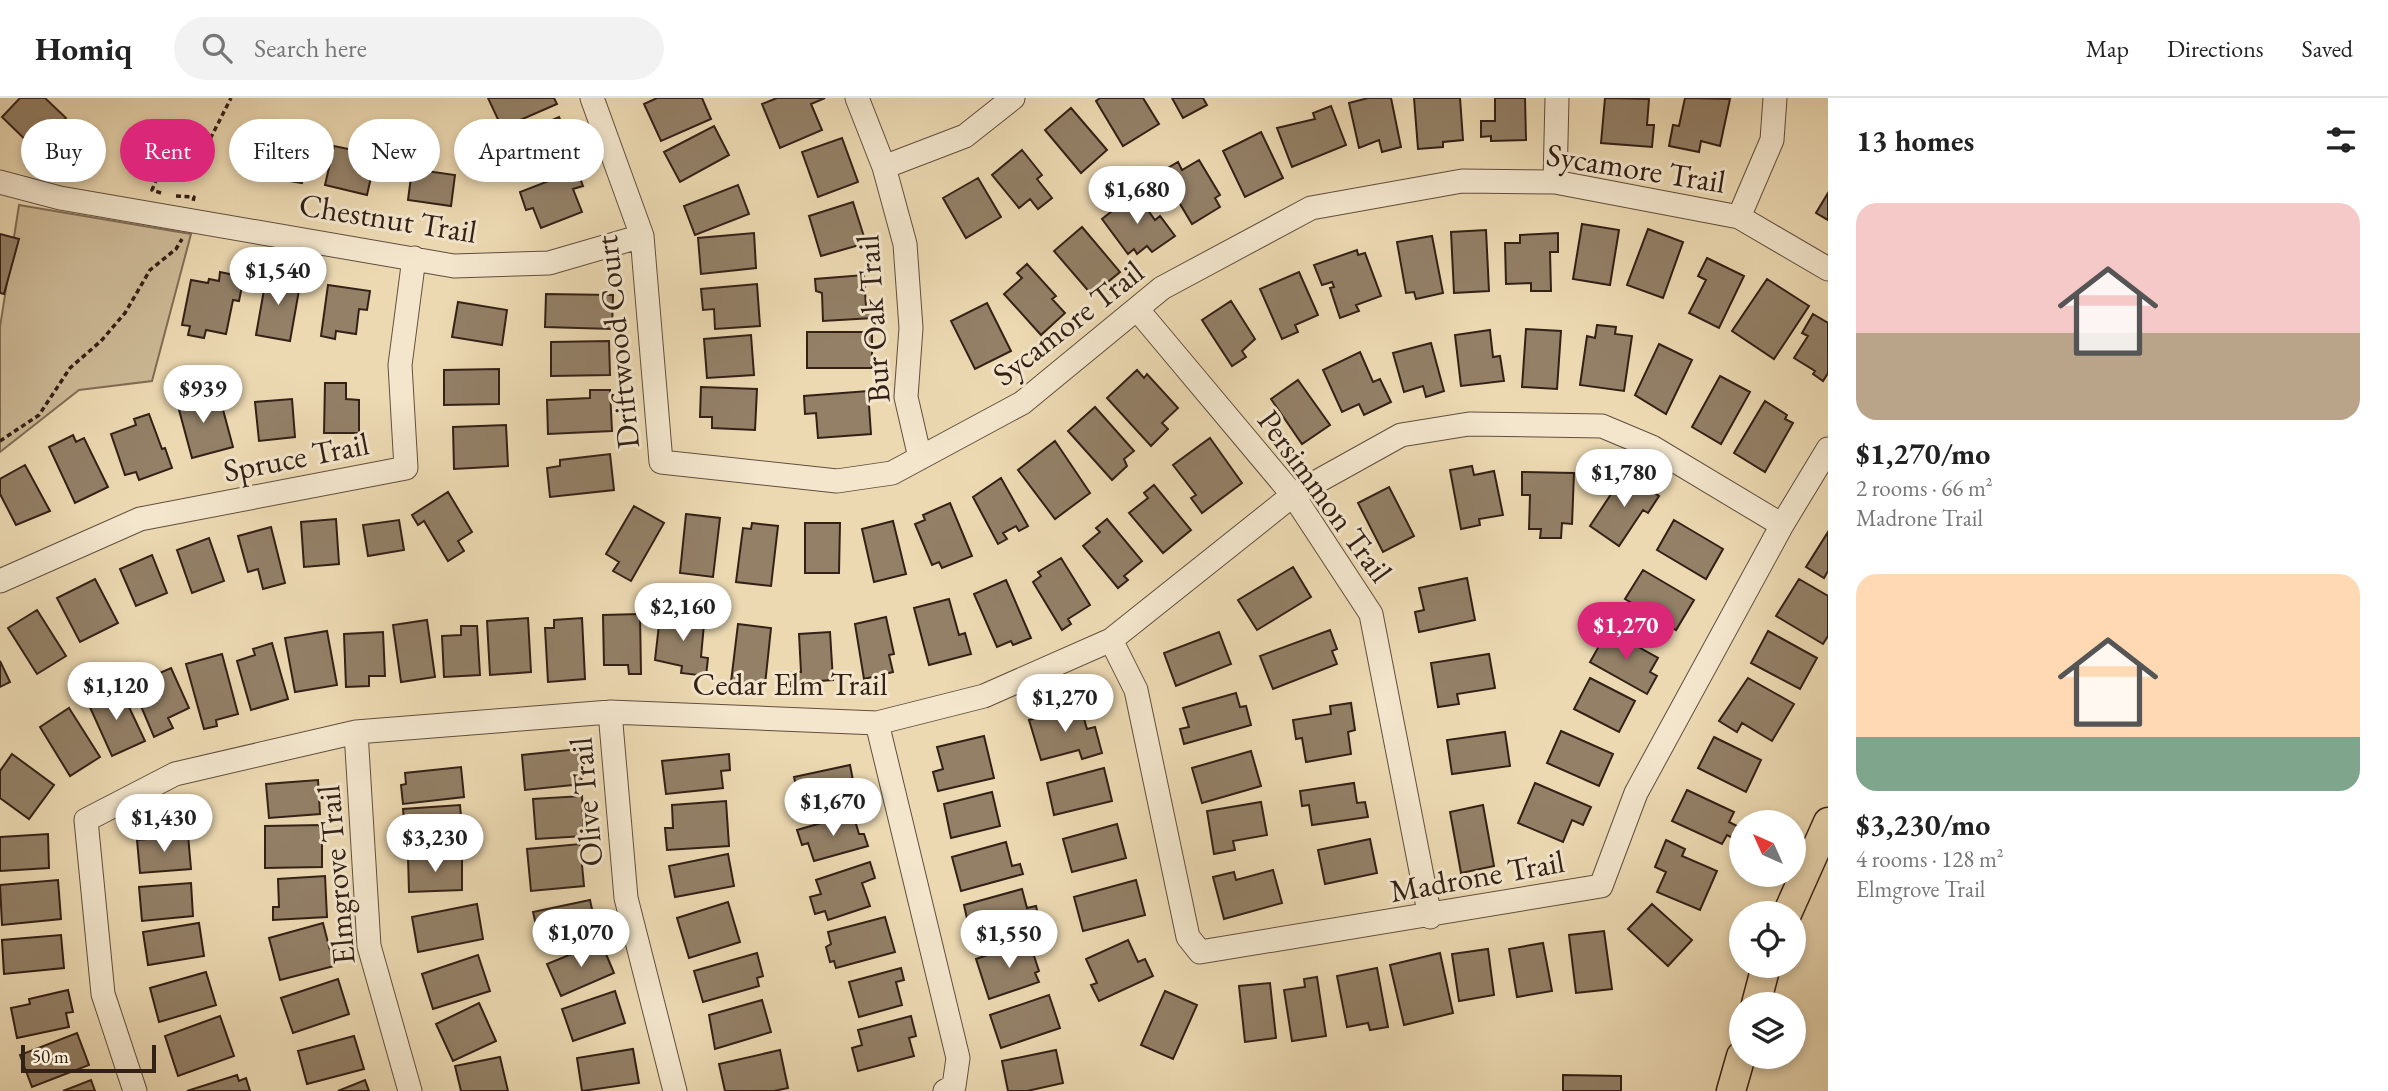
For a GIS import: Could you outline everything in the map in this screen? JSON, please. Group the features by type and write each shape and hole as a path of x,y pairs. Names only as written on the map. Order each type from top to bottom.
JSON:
{"main road":[{"path":"1793,901 1828,822"},
{"path":"1731,1091 1737,1069"}],"street":[{"name":"Driftwood Court","path":"592,98 642,236 662,462"},
{"name":"Bur Oak Trail","path":"858,98 884,166 905,244 911,328 906,397 920,458"},
{"path":"884,166 965,136 1013,98"},
{"path":"1555,182 1557,98"},
{"path":"1739,217 1772,140 1775,98"},
{"name":"Sycamore Trail","path":"662,462 837,481 892,473 1022,403 1162,288 1311,208 1462,181 1555,182 1739,217 1828,270"},
{"name":"Chestnut Trail","path":"0,182 60,198 189,218 454,266 548,263 642,236"},
{"name":"Spruce Trail","path":"0,581 140,519 406,468 400,365 414,258"},
{"name":"Persimmon Trail","path":"1137,309 1293,495 1371,614 1430,917"},
{"name":"Cedar Elm Trail","path":"135,1091 103,994 86,820 175,774 356,732 610,712 877,723 984,696 1111,640 1293,495 1401,435 1469,424 1602,426 1652,447 1782,525"},
{"name":"Madrone Trail","path":"1111,640 1136,690 1188,937 1200,952 1430,917 1601,886 1636,793 1782,525 1828,449"},
{"name":"Olive Trail","path":"610,712 626,898 674,1091"},
{"path":"877,723 958,1058 954,1086 945,1091"},
{"name":"Elmgrove Trail","path":"356,732 369,946 410,1091"}],"path":[{"path":"0,441 38,415 70,368 101,341 125,313 150,270 181,242 194,197 166,195 152,190 167,161 179,153 205,149 231,98"}],"shaded area":[{"path":"19,205 191,234 152,381 79,390 0,452 0,327"}],"building":[{"path":"20,98 45,98 66,118 21,119 21,135 2,117"},
{"path":"488,98 554,98 557,104 523,119 498,119"},
{"path":"657,98 702,98 711,119 661,141 644,104"},
{"path":"777,98 825,98 811,104 822,130 780,148 762,104"},
{"path":"1100,98 1143,98 1159,124 1123,146 1096,101"},
{"path":"1172,98 1203,98 1207,105 1183,118"},
{"path":"1368,98 1391,98 1401,147 1382,152 1379,140 1359,148 1349,103"},
{"path":"1414,98 1460,98 1463,140 1443,142 1443,147 1418,149"},
{"path":"1495,98 1525,98 1526,140 1491,141 1491,136 1481,137 1481,121 1495,121"},
{"path":"1605,98 1649,99 1647,125 1654,125 1652,147 1601,143"},
{"path":"1685,98 1730,99 1720,146 1701,141 1699,152 1669,146 1673,125 1679,126"},
{"path":"1331,106 1346,145 1292,167 1277,128 1315,119 1313,113"},
{"path":"1071,108 1107,150 1081,173 1045,130"},
{"path":"714,126 729,155 680,182 664,152"},
{"path":"1261,132 1283,178 1245,197 1223,151"},
{"path":"842,138 858,182 818,197 802,152"},
{"path":"334,146 348,149 348,182 370,182 367,195 325,185 326,182 334,182"},
{"path":"1022,150 1042,175 1037,179 1052,198 1038,209 1030,199 1019,208 992,175"},
{"path":"1199,160 1220,195 1215,198 1220,207 1192,224 1161,172 1178,162 1182,170"},
{"path":"440,173 454,175 451,206 408,200 410,182 440,182"},
{"path":"978,178 1001,217 966,238 943,198"},
{"path":"546,182 582,182 583,186 573,189 582,212 541,228 533,208 526,210 520,192"},
{"path":"738,185 749,214 695,235 684,206"},
{"path":"1134,191 1155,220 1160,216 1175,236 1152,252 1147,246 1137,254 1134,249 1128,254 1102,219 1112,211 1110,208"},
{"path":"1828,193 1828,220 1816,213"},
{"path":"853,202 866,243 821,256 809,216"},
{"path":"1582,224 1619,230 1610,285 1573,279"},
{"path":"1082,227 1120,272 1092,295 1054,251"},
{"path":"1648,229 1683,242 1663,298 1627,285"},
{"path":"1486,230 1489,291 1454,293 1451,232"},
{"path":"754,233 756,268 701,274 698,238"},
{"path":"1558,233 1558,252 1550,252 1551,291 1531,291 1531,283 1506,284 1505,243 1520,243 1520,235"},
{"path":"0,234 19,239 4,294 0,293"},
{"path":"1432,236 1443,293 1416,299 1414,292 1406,293 1397,242"},
{"path":"1357,250 1358,255 1365,253 1381,296 1356,305 1359,311 1340,318 1330,288 1334,287 1332,282 1322,285 1314,265"},
{"path":"1707,258 1744,276 1719,328 1689,313 1706,280 1698,276"},
{"path":"1027,264 1056,296 1052,299 1065,313 1041,335 1004,294 1022,278 1017,273"},
{"path":"220,272 239,276 237,285 242,286 239,301 233,300 226,334 206,330 204,338 188,335 190,326 182,325 191,280 208,283 209,279 219,281"},
{"path":"1299,272 1318,315 1295,325 1298,332 1282,339 1260,289"},
{"path":"267,273 301,279 290,341 256,335"},
{"path":"864,275 866,307 872,309 873,318 823,321 822,293 816,291 815,279"},
{"path":"1767,279 1809,306 1774,359 1732,331"},
{"path":"757,284 760,326 715,329 714,309 703,310 701,289"},
{"path":"328,285 370,291 367,310 359,309 356,334 336,331 335,339 321,336"},
{"path":"546,294 613,295 612,329 545,327"},
{"path":"1231,301 1255,339 1242,351 1246,357 1232,366 1202,320"},
{"path":"458,302 507,310 502,345 452,337"},
{"path":"987,303 1011,351 975,369 951,321"},
{"path":"1813,314 1828,323 1828,373 1823,381 1813,374 1815,371 1794,358 1808,336 1802,333"},
{"path":"1597,325 1616,327 1615,334 1632,336 1624,391 1580,385 1587,336 1595,338"},
{"path":"1526,329 1561,331 1557,389 1522,387"},
{"path":"1490,330 1493,357 1500,356 1504,381 1461,386 1455,335"},
{"path":"807,332 872,332 872,368 807,368"},
{"path":"751,335 754,375 707,378 704,339"},
{"path":"609,341 610,375 551,376 551,342"},
{"path":"1431,343 1444,391 1426,397 1423,386 1404,392 1393,353"},
{"path":"1659,344 1692,360 1666,414 1635,395"},
{"path":"1360,352 1373,382 1380,379 1391,402 1364,415 1359,404 1342,412 1323,370"},
{"path":"499,369 499,404 444,405 444,370"},
{"path":"1137,370 1144,378 1147,374 1178,408 1162,423 1168,429 1151,446 1107,398"},
{"path":"1720,376 1750,392 1721,444 1692,427"},
{"path":"1298,380 1330,425 1302,444 1271,399"},
{"path":"325,383 346,383 346,399 359,400 359,433 324,433"},
{"path":"701,387 757,389 755,430 712,428 712,417 700,417"},
{"path":"198,389 204,410 222,406 233,447 192,458 175,395"},
{"path":"590,390 610,390 612,431 548,434 547,400 590,398"},
{"path":"868,391 871,434 818,438 816,413 805,414 804,396"},
{"path":"292,399 295,437 259,441 255,402"},
{"path":"1765,401 1787,415 1785,419 1793,423 1765,472 1734,453"},
{"path":"1095,407 1134,451 1124,459 1127,466 1112,480 1068,431"},
{"path":"149,414 172,468 139,480 136,472 125,475 111,434 136,425 134,419"},
{"path":"506,425 508,466 454,469 453,427"},
{"path":"73,435 76,442 84,438 108,487 75,503 49,447"},
{"path":"1210,438 1242,483 1202,513 1191,498 1196,495 1173,465"},
{"path":"1055,441 1090,493 1055,519 1018,470"},
{"path":"610,454 614,490 550,497 547,468 560,466 560,460"},
{"path":"25,465 50,511 16,525 0,494 0,479"},
{"path":"1472,466 1474,475 1494,471 1503,515 1479,519 1480,525 1461,529 1450,470"},
{"path":"1522,472 1574,473 1572,524 1562,523 1561,538 1540,538 1541,529 1529,529 1530,495 1522,495"},
{"path":"1625,473 1659,496 1648,513 1643,510 1619,546 1590,526"},
{"path":"1001,478 1028,526 1019,531 1016,526 1003,533 1007,539 998,544 973,497"},
{"path":"1154,485 1191,530 1163,553 1129,513 1148,498 1144,493"},
{"path":"1389,487 1414,536 1383,552 1358,503"},
{"path":"448,492 472,532 458,541 464,551 448,561 424,521 418,525 412,515"},
{"path":"950,503 972,556 942,568 939,562 932,565 915,524 925,520 923,515"},
{"path":"634,506 664,523 631,581 613,571 619,562 606,554"},
{"path":"686,514 720,518 713,577 680,573"},
{"path":"336,519 339,564 304,567 301,522"},
{"path":"1107,519 1142,561 1124,576 1128,580 1118,588 1083,546 1100,532 1096,528"},
{"path":"399,520 404,550 368,556 363,525"},
{"path":"1674,520 1723,549 1706,579 1657,550"},
{"path":"893,521 906,574 874,582 862,529"},
{"path":"752,523 778,526 771,586 736,582 743,528 751,529"},
{"path":"805,523 840,523 839,573 805,573"},
{"path":"271,527 285,583 263,589 258,569 248,572 238,536"},
{"path":"1828,532 1828,571 1824,578 1806,567"},
{"path":"209,538 224,581 192,593 177,550"},
{"path":"152,555 167,593 136,606 120,569"},
{"path":"1061,558 1090,605 1068,619 1071,624 1062,630 1033,582 1041,576 1038,572"},
{"path":"1293,567 1311,597 1257,630 1238,600"},
{"path":"1643,570 1694,600 1676,630 1625,599"},
{"path":"1467,578 1475,620 1419,632 1415,612 1424,610 1419,588"},
{"path":"95,579 118,623 80,642 57,598"},
{"path":"1799,579 1828,596 1828,636 1823,644 1776,616"},
{"path":"1006,580 1031,638 1013,645 1011,641 997,647 974,594"},
{"path":"949,599 959,635 965,633 971,654 929,665 914,608"},
{"path":"37,610 66,656 37,674 8,628"},
{"path":"686,611 705,613 701,657 708,658 706,676 681,673 682,666 655,660 660,616 685,619"},
{"path":"640,614 641,674 629,674 628,665 604,665 603,615"},
{"path":"886,617 894,654 889,655 893,672 864,679 855,624"},
{"path":"528,618 531,672 490,675 487,621"},
{"path":"582,618 585,679 548,682 545,628 554,628 554,620"},
{"path":"427,620 435,677 401,682 393,625"},
{"path":"738,624 771,628 765,685 731,682"},
{"path":"461,626 477,626 480,675 444,677 442,636 461,635"},
{"path":"1330,630 1337,649 1332,651 1337,664 1273,689 1260,656"},
{"path":"1608,630 1658,658 1650,672 1657,676 1647,694 1590,662"},
{"path":"327,631 337,685 295,692 285,638"},
{"path":"1768,631 1817,658 1800,689 1751,663"},
{"path":"383,632 385,676 369,676 369,686 346,687 344,634"},
{"path":"830,632 833,680 819,681 819,688 790,690 789,673 801,672 799,634"},
{"path":"1219,632 1231,664 1176,686 1164,653"},
{"path":"272,643 288,699 251,710 237,661 255,655 253,649"},
{"path":"222,654 238,714 216,720 217,726 204,729 186,664"},
{"path":"1489,654 1495,688 1457,694 1459,704 1438,707 1431,663"},
{"path":"0,661 10,682 0,687"},
{"path":"171,668 189,708 168,718 173,728 154,737 132,685"},
{"path":"1590,678 1635,701 1619,732 1574,709"},
{"path":"1748,678 1794,704 1772,741 1742,723 1737,732 1719,721"},
{"path":"120,688 145,741 112,756 88,703"},
{"path":"1236,693 1240,707 1246,706 1251,725 1184,744 1180,729 1189,727 1183,708"},
{"path":"1351,703 1355,730 1348,732 1351,754 1306,762 1302,738 1296,739 1293,720 1331,714 1330,706"},
{"path":"1080,705 1087,729 1095,727 1102,753 1082,759 1079,750 1041,760 1029,720"},
{"path":"69,708 100,757 70,776 40,727"},
{"path":"1561,731 1613,754 1599,786 1547,763"},
{"path":"1505,732 1510,766 1452,774 1447,740"},
{"path":"984,736 994,778 938,791 933,772 943,769 937,747"},
{"path":"1714,737 1761,760 1746,792 1698,768"},
{"path":"579,749 582,784 525,790 522,755"},
{"path":"1251,751 1261,786 1202,803 1192,768"},
{"path":"12,754 54,785 29,819 0,798 0,771"},
{"path":"729,754 730,770 721,771 723,788 666,794 662,761"},
{"path":"850,765 857,801 802,813 794,777"},
{"path":"461,767 464,797 403,804 401,785 406,784 405,773"},
{"path":"1104,768 1112,801 1054,815 1047,783"},
{"path":"318,780 320,814 269,818 266,784"},
{"path":"1354,783 1357,803 1365,802 1368,817 1312,825 1309,805 1302,806 1300,791"},
{"path":"1535,783 1591,807 1583,825 1572,820 1563,842 1518,823"},
{"path":"1687,790 1730,810 1729,836 1727,835 1722,844 1672,821"},
{"path":"992,792 1000,826 951,838 944,804"},
{"path":"582,796 584,836 536,839 533,799"},
{"path":"726,801 729,846 667,850 665,828 673,828 672,805"},
{"path":"1261,802 1267,835 1233,841 1235,850 1214,854 1207,811"},
{"path":"460,805 463,841 406,845 403,809"},
{"path":"1483,805 1494,866 1461,873 1450,812"},
{"path":"853,814 859,834 864,834 868,846 814,861 808,843 802,845 797,830"},
{"path":"1117,824 1126,858 1072,872 1063,839"},
{"path":"322,825 322,867 265,868 265,826"},
{"path":"48,834 49,868 0,871 0,837"},
{"path":"188,835 191,869 140,873 137,840"},
{"path":"1370,839 1377,873 1325,884 1318,850"},
{"path":"1666,840 1685,849 1682,856 1717,871 1700,910 1657,892 1666,872 1655,867"},
{"path":"1006,842 1012,866 1020,864 1023,874 961,891 952,857"},
{"path":"580,844 584,886 531,891 527,849"},
{"path":"728,854 734,886 675,897 669,866"},
{"path":"462,856 462,890 409,892 408,857"},
{"path":"870,862 875,878 862,883 870,906 828,920 825,911 815,914 810,897 821,894 816,880"},
{"path":"1273,870 1282,903 1224,919 1213,877 1234,872 1236,880"},
{"path":"325,876 327,917 273,920 273,907 279,907 278,879"},
{"path":"58,880 61,919 2,925 0,885"},
{"path":"1136,880 1145,915 1083,931 1074,897"},
{"path":"191,883 193,916 142,921 139,887"},
{"path":"1022,889 1027,908 1036,906 1039,919 1028,922 1031,932 991,942 988,933 978,936 974,922 968,923 964,905"},
{"path":"590,900 595,923 583,925 591,930 594,942 551,951 545,923 536,925 533,912"},
{"path":"728,902 740,942 689,958 677,918"},
{"path":"477,904 483,939 418,952 412,917"},
{"path":"1652,904 1692,940 1668,966 1628,929"},
{"path":"885,917 895,952 836,968 834,961 830,962 826,947 831,944 828,932"},
{"path":"199,923 204,956 148,965 143,932"},
{"path":"323,923 334,966 280,980 269,938"},
{"path":"1604,931 1612,989 1576,993 1569,935"},
{"path":"61,935 64,968 4,974 2,940"},
{"path":"1128,940 1138,962 1145,959 1153,976 1099,1001 1091,985 1097,983 1086,959"},
{"path":"1029,941 1039,971 1035,973 1039,982 989,999 976,959"},
{"path":"601,942 614,973 561,996 547,964"},
{"path":"1543,943 1552,991 1517,997 1509,949"},
{"path":"1488,949 1494,995 1459,1001 1452,954"},
{"path":"757,953 763,976 757,978 759,986 703,1002 694,971"},
{"path":"1440,953 1453,1013 1404,1025 1390,965"},
{"path":"478,955 490,991 433,1009 422,974"},
{"path":"901,968 904,980 896,982 902,1005 859,1017 849,982"},
{"path":"1377,968 1388,1027 1370,1030 1368,1023 1347,1027 1337,976"},
{"path":"206,972 216,1005 159,1022 150,988"},
{"path":"1317,977 1326,1036 1292,1041 1284,990 1305,987 1304,979"},
{"path":"338,979 349,1014 293,1033 281,998"},
{"path":"1270,983 1276,1038 1245,1042 1239,986"},
{"path":"68,990 73,1012 66,1013 69,1027 17,1038 11,1008 30,1004 29,999"},
{"path":"615,991 625,1023 573,1041 562,1009"},
{"path":"1165,991 1197,1005 1173,1059 1141,1045"},
{"path":"1049,995 1060,1028 1001,1048 990,1015"},
{"path":"762,1000 771,1032 715,1049 709,1015"},
{"path":"479,1003 496,1041 453,1061 436,1024"},
{"path":"220,1016 234,1056 178,1076 165,1036"},
{"path":"911,1016 916,1036 909,1038 914,1056 858,1071 852,1048 862,1045 858,1030"},
{"path":"77,1033 89,1065 32,1087 20,1055"},
{"path":"354,1036 364,1069 307,1084 298,1051"},
{"path":"633,1049 639,1083 582,1091 577,1058"},
{"path":"780,1050 788,1088 774,1091 725,1091 719,1064"},
{"path":"1056,1050 1063,1083 1027,1091 1008,1091 1002,1061"},
{"path":"500,1057 508,1091 461,1091 455,1066"},
{"path":"237,1075 239,1081 246,1078 250,1091 187,1091"},
{"path":"1563,1075 1621,1076 1621,1091 1563,1091"},
{"path":"91,1080 95,1091 63,1091"},
{"path":"365,1080 369,1091 338,1091"}]}
